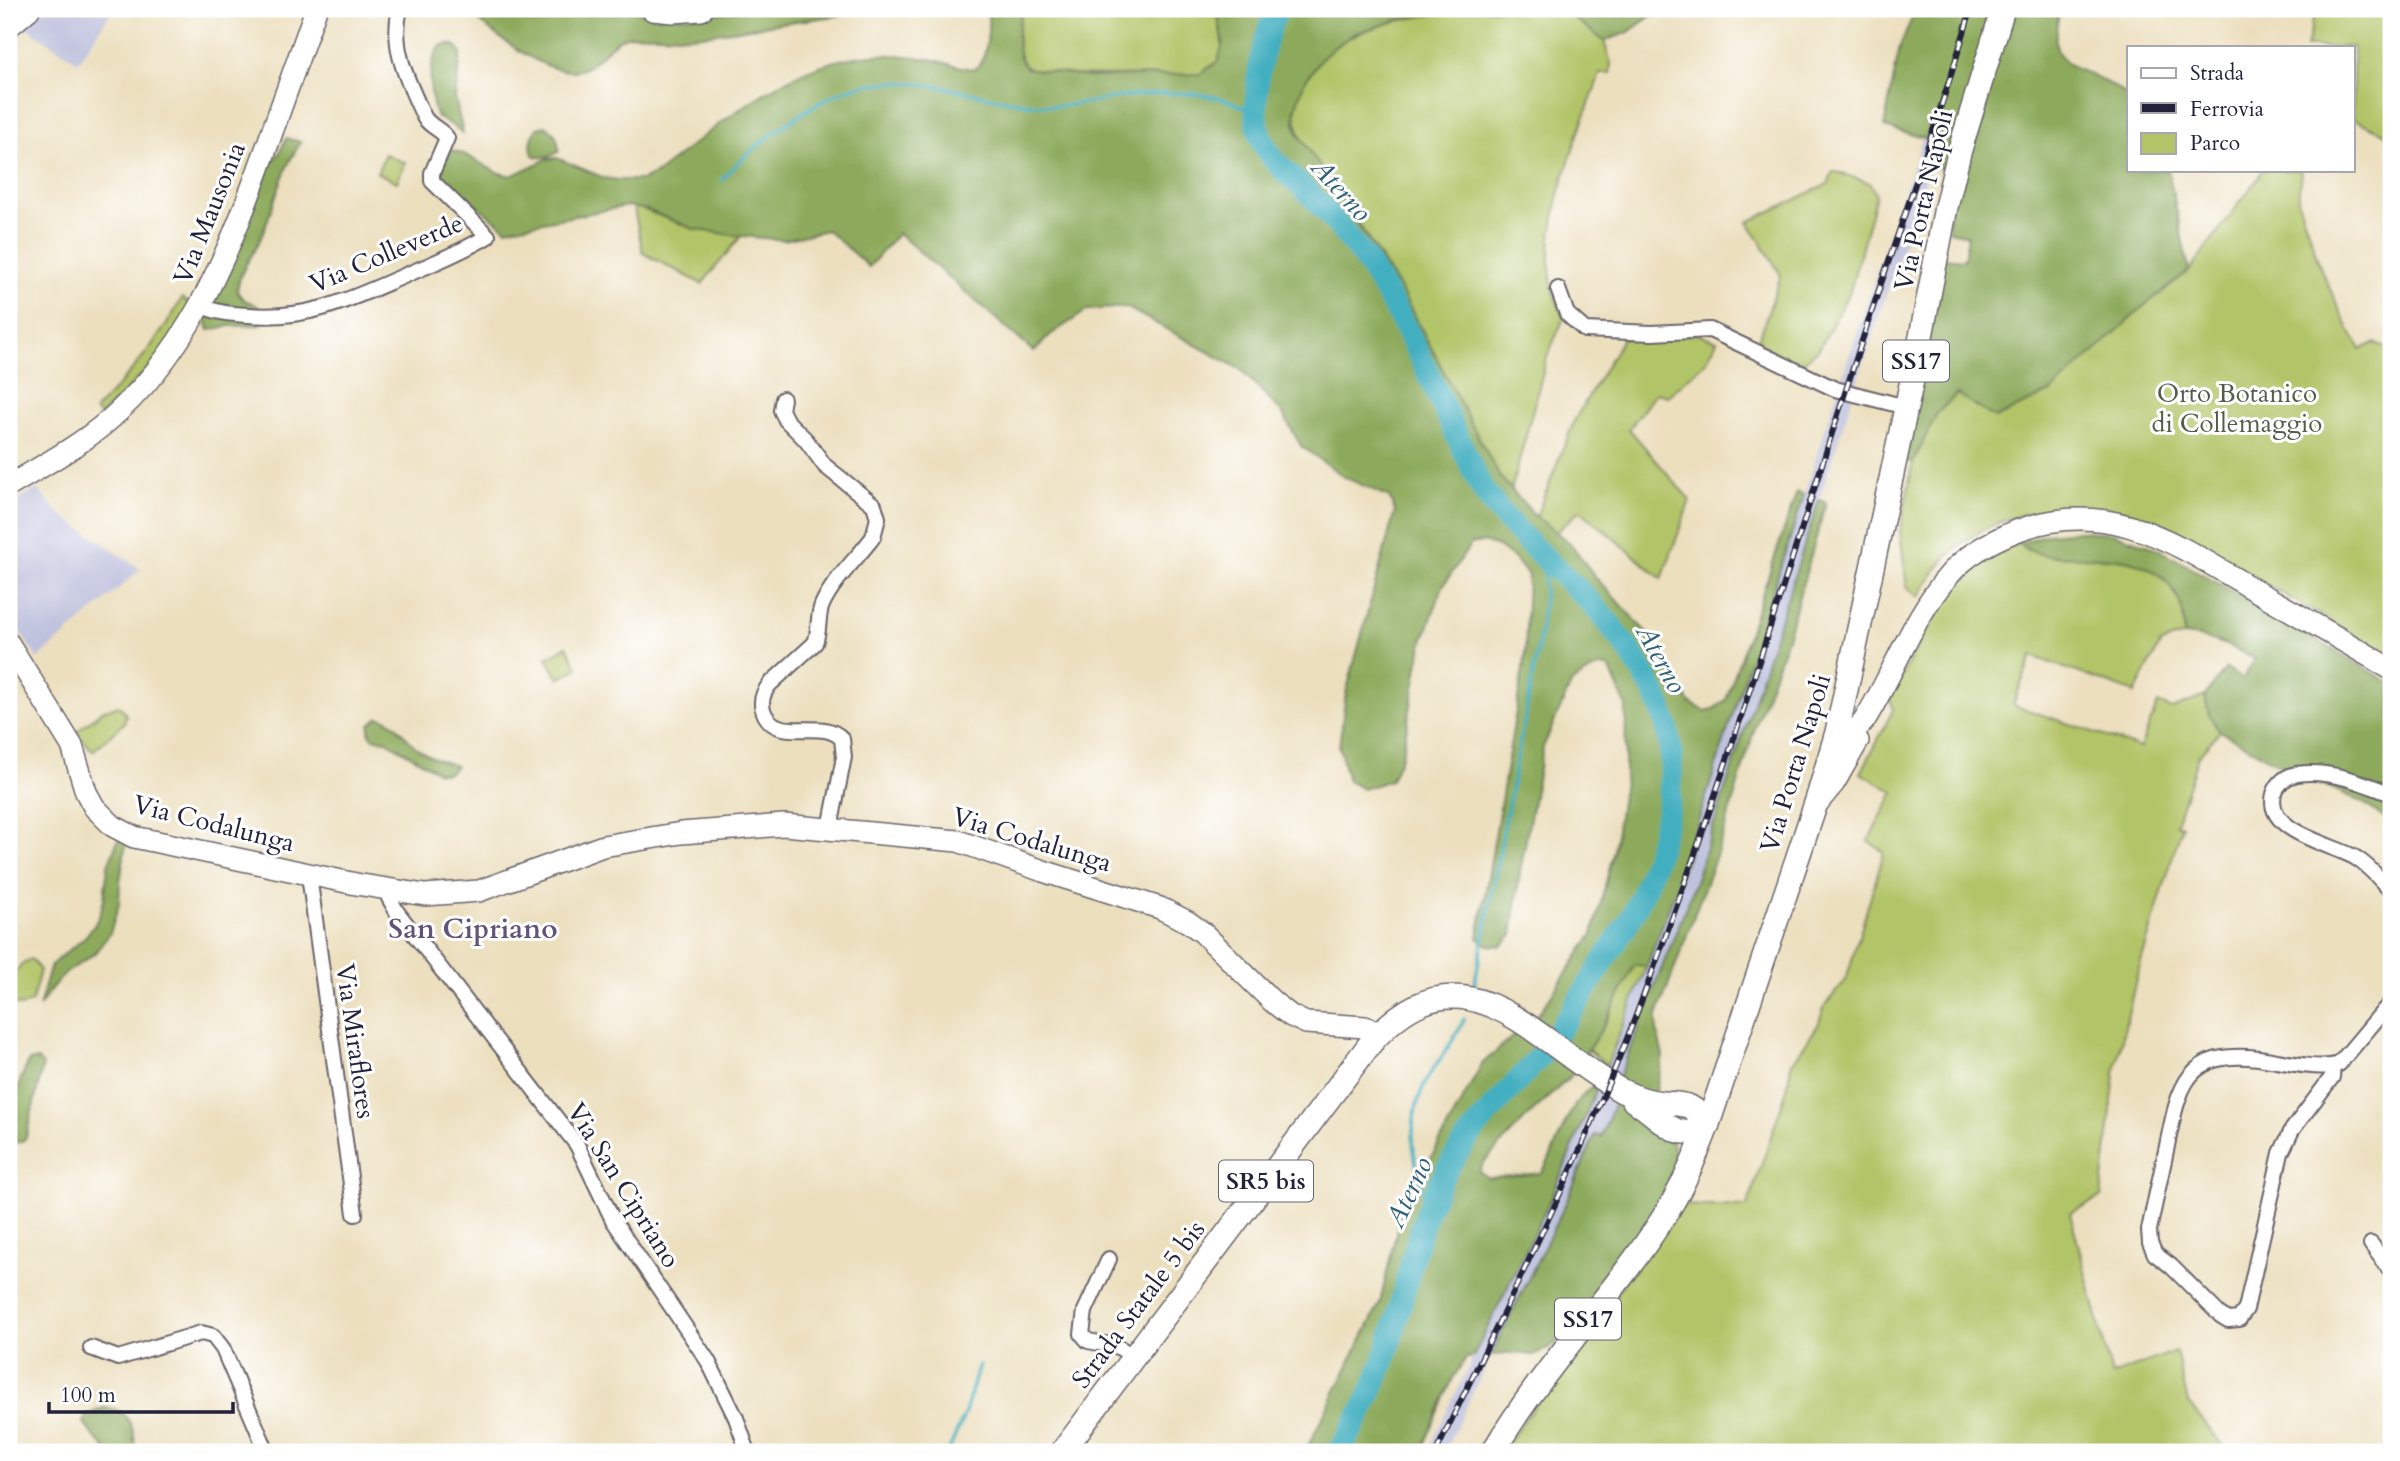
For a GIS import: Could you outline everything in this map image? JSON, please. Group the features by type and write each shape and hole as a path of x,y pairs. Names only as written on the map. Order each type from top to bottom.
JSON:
{"main road":[{"path":"9,25 28,9"},
{"path":"653,9 702,9"},
{"name":"Via Porta Napoli","path":"1706,1127 1815,806 1847,733 1906,407 1951,187 2003,9"},
{"name":"Strada Statale 5 bis","path":"1062,1452 1379,1034 1405,1012 1447,998 1476,999 1497,1006 1607,1085 1647,1108 1671,1114 1683,1133 1706,1127"},
{"path":"1671,1114 1702,1094 1725,1071"},
{"name":"Strada Statale 5 bis","path":"1671,1114 1680,1153 1681,1186"},
{"name":"SS17","path":"1493,1452 1538,1383 1665,1216 1706,1127"}],"street":[{"name":"Via Mausonia","path":"9,485 80,443 119,411 162,364 201,305 236,232 317,9"},
{"name":"Via Colleverde","path":"201,305 217,311 255,316 323,310 463,250 488,236 433,183 432,174 447,138 425,120 399,53 396,33 400,9"},
{"path":"1558,289 1567,314 1585,331 1652,333 1710,330 1835,388 1906,407"},
{"path":"783,399 780,410 786,420 806,440 825,466 871,502 878,514 873,537 825,600 818,617 815,643 770,684 762,702 766,717 779,727 827,730 837,733 842,739 844,757 830,828"},
{"path":"1847,733 1876,703 1933,597 1960,564 1984,547 2014,532 2045,523 2074,519 2115,522 2161,537 2391,669"},
{"name":"Via Codalunga","path":"9,644 72,746 90,800 113,826 142,839 388,889 510,875 603,846 654,836 770,825 958,841 1043,872 1160,908 1202,932 1273,1002 1291,1016 1306,1023 1365,1027 1379,1034"},
{"path":"2391,794 2346,779 2298,774 2280,783 2273,804 2277,816 2289,827 2357,859 2391,891"},
{"name":"Via Miraflores","path":"309,875 355,1214"},
{"name":"Via San Cipriano","path":"388,889 390,901 397,912 577,1144 624,1238 708,1361 736,1418 748,1452"},
{"path":"2333,1066 2330,1080 2285,1143 2275,1175 2246,1309 2239,1319 2228,1320 2156,1255 2150,1243 2149,1230 2177,1097 2183,1085 2197,1069 2226,1057 2242,1056 2333,1066 2347,1057 2391,1002"},
{"path":"2371,1244 2391,1271"},
{"path":"1109,1259 1085,1311 1082,1334 1087,1341 1116,1346 1134,1356"},
{"path":"91,1348 118,1358 193,1334 206,1333 214,1336 223,1349 267,1452"}],"shaded area":[{"path":"40,9 113,9 78,62 24,26"},
{"path":"1923,137 1937,144 1691,894 1613,1092 1618,1095 1601,1138 1595,1135 1565,1205 1444,1452 1427,1452 1551,1198 1624,1025 1676,889"},
{"path":"37,489 61,515 141,569 38,659 9,616 9,505"}],"green space":[{"path":"466,9 631,9 655,17 703,16 745,9 877,9 702,35 632,35 615,42 588,66 570,71 543,64 529,56 500,38"},
{"path":"988,9 1022,9 1018,47 1026,68 1088,77 1200,74 1218,61 1223,42 1218,15 1220,9 1472,9 1397,20 1354,34 1320,60 1304,83 1295,109 1295,122 1298,133 1400,289 1499,476 1536,517 1570,543 1597,579 1650,636 1690,703 1705,711 1726,700 1797,492 1804,495 1676,889 1646,968 1641,965 1634,966 1603,1027 1570,1077 1529,1115 1484,1162 1479,1172 1488,1178 1541,1173 1571,1111 1588,1090 1599,1083 1551,1199 1473,1357 1466,1358 1453,1378 1421,1452 1301,1452 1309,1444 1380,1303 1400,1215 1482,1064 1539,1013 1593,934 1614,850 1625,775 1626,706 1609,667 1598,667 1572,682 1543,747 1520,872 1512,935 1501,946 1488,945 1478,938 1525,657 1528,575 1514,558 1498,547 1483,542 1471,544 1443,586 1422,644 1402,755 1391,780 1363,789 1348,781 1339,747 1346,693 1395,511 1389,497 1346,478 1301,446 1282,412 1240,369 1126,307 1088,310 1050,335 1034,352 898,233 869,267 827,230 784,240 732,235 694,229 647,210 627,206 506,229 439,174 451,150 496,172 511,176 547,159 557,158 604,178 642,180 657,173 736,111 795,76 825,64 858,57 896,55 975,69 986,50"},
{"path":"1022,9 1220,9 1221,55 1210,68 1201,74 1193,75 1093,76 1035,70 1025,66 1018,54 1017,38"},
{"path":"1472,9 1554,9 1570,15 1604,41 1611,63 1610,74 1600,74 1562,182 1555,212 1550,268 1554,293 1564,318 1547,357 1511,491 1499,476 1383,263 1310,153 1296,118 1296,107 1305,80 1320,59 1341,43 1365,31 1391,23"},
{"path":"1554,9 1661,9 1627,33 1604,41 1570,15"},
{"path":"1916,9 2060,9 2056,41 2057,51 2062,58 2119,90 2127,98 2127,172 2168,172 2189,271 2145,305 2051,392 1995,418 1957,394 1937,413 1913,462 1903,460 1943,258 1964,260 1968,235 1949,231 1948,170 1930,165 1937,144 1884,127 1900,46"},
{"path":"2316,9 2391,9 2391,136 2354,119 2354,46 2306,46"},
{"path":"451,44 461,53 455,98 463,133 437,117 432,100 430,80 433,60 442,45"},
{"path":"545,126 556,136 559,151 544,158 533,155 532,142 537,128"},
{"path":"286,138 301,142 283,176 262,235 244,269 237,291 241,297 260,309 261,325 209,330 205,317 238,250 269,165 280,152"},
{"path":"385,154 405,163 397,182 377,173"},
{"path":"1833,171 1870,183 1876,195 1850,291 1819,349 1799,365 1757,343 1781,275 1748,222 1828,184"},
{"name":"Orto Botanico di Collemaggio","path":"2260,172 2301,172 2298,201 2322,272 2348,328 2361,349 2375,343 2391,350 2391,656 2163,525 2107,510 2047,510 2018,516 1990,527 1965,542 1943,561 1919,597 1907,587 1900,532 1913,462 1937,413 1957,394 2145,305 2189,271"},
{"path":"637,207 694,229 742,235 702,284 643,253 634,209"},
{"path":"182,298 194,308 157,360 100,416 95,410 143,357"},
{"path":"1699,334 1717,341 1706,362 1668,396 1656,393 1629,429 1690,500 1662,579 1580,510 1556,532 1536,517 1575,419 1623,338"},
{"path":"1819,500 1826,503 1787,638 1755,727 1721,842 1657,1016 1657,1032 1663,1056 1655,1095 1666,1133 1672,1142 1676,1166 1666,1197 1567,1334 1548,1349 1533,1355 1491,1355 1565,1205 1595,1135 1601,1137 1618,1096 1613,1092 1691,894"},
{"path":"2079,531 2113,533 2158,549 2391,683 2391,823 2362,802 2283,766 2220,731 2209,715 2205,696 2226,668 2243,679 2255,659 2221,643 2184,635 2181,606 2175,594 2166,581 2149,568 2109,558 2048,555 2032,551 2019,543 2048,534"},
{"path":"2019,543 2032,551 2048,555 2109,558 2148,568 2165,580 2175,593 2183,612 2184,635 2161,643 2135,693 2032,656 2013,705 2140,748 2158,703 2172,709 2205,696 2209,715 2220,731 2198,756 2176,824 2182,826 2137,975 2116,1066 2101,1197 2070,1213 2112,1375 2176,1351 2188,1403 2228,1452 1501,1452 1680,1205 1747,1207 1787,1089 1791,1065 1818,1025 1825,1005 1846,980 1884,852 1868,841 1894,792 1861,773 1893,710 1890,697 1928,628 1956,588 1994,556"},
{"path":"567,646 578,668 559,679 547,658"},
{"path":"117,706 122,708 126,715 124,723 93,751 76,732 102,711"},
{"path":"378,717 391,722 424,753 456,766 448,773 438,772 385,740 373,738 369,732 370,724"},
{"path":"120,835 127,838 119,904 110,933 95,953 66,973 53,986 39,1007 51,965 84,938 100,914 108,865"},
{"path":"31,959 40,970 32,1001 23,1006 10,1004 12,978 19,967"},
{"path":"1641,965 1646,968 1607,1065 1588,1050 1603,1027 1634,966"},
{"path":"38,1060 43,1065 26,1137 16,1143 10,1127 13,1103 29,1061"},
{"path":"104,1408 125,1416 134,1436 134,1452 107,1452 89,1430 84,1422 86,1415"}],"waterway":[{"name":"Aterno","path":"1278,9 1262,54 1257,91 1258,124 1265,147 1277,163 1338,225 1379,282 1411,339 1483,490 1518,532 1602,616 1636,661 1662,712 1669,740 1671,769 1664,829 1646,886 1634,912 1555,1036 1480,1123 1438,1186 1415,1249 1382,1366 1370,1396 1338,1452"},
{"path":"722,180 748,154 822,101 856,87 881,83 931,85 1006,100 1056,106 1149,94 1188,93 1225,100 1258,116"},
{"path":"1474,987 1539,642 1544,597 1544,559"},
{"path":"1427,1211 1413,1142 1416,1109 1430,1074 1464,1019"},
{"path":"948,1452 965,1413 979,1365"}],"railway":[{"path":"1436,1452 1588,1132 1664,941 1748,694 1971,9"}],"district":[{"name":"San Cipriano","path":"473,928"}]}
